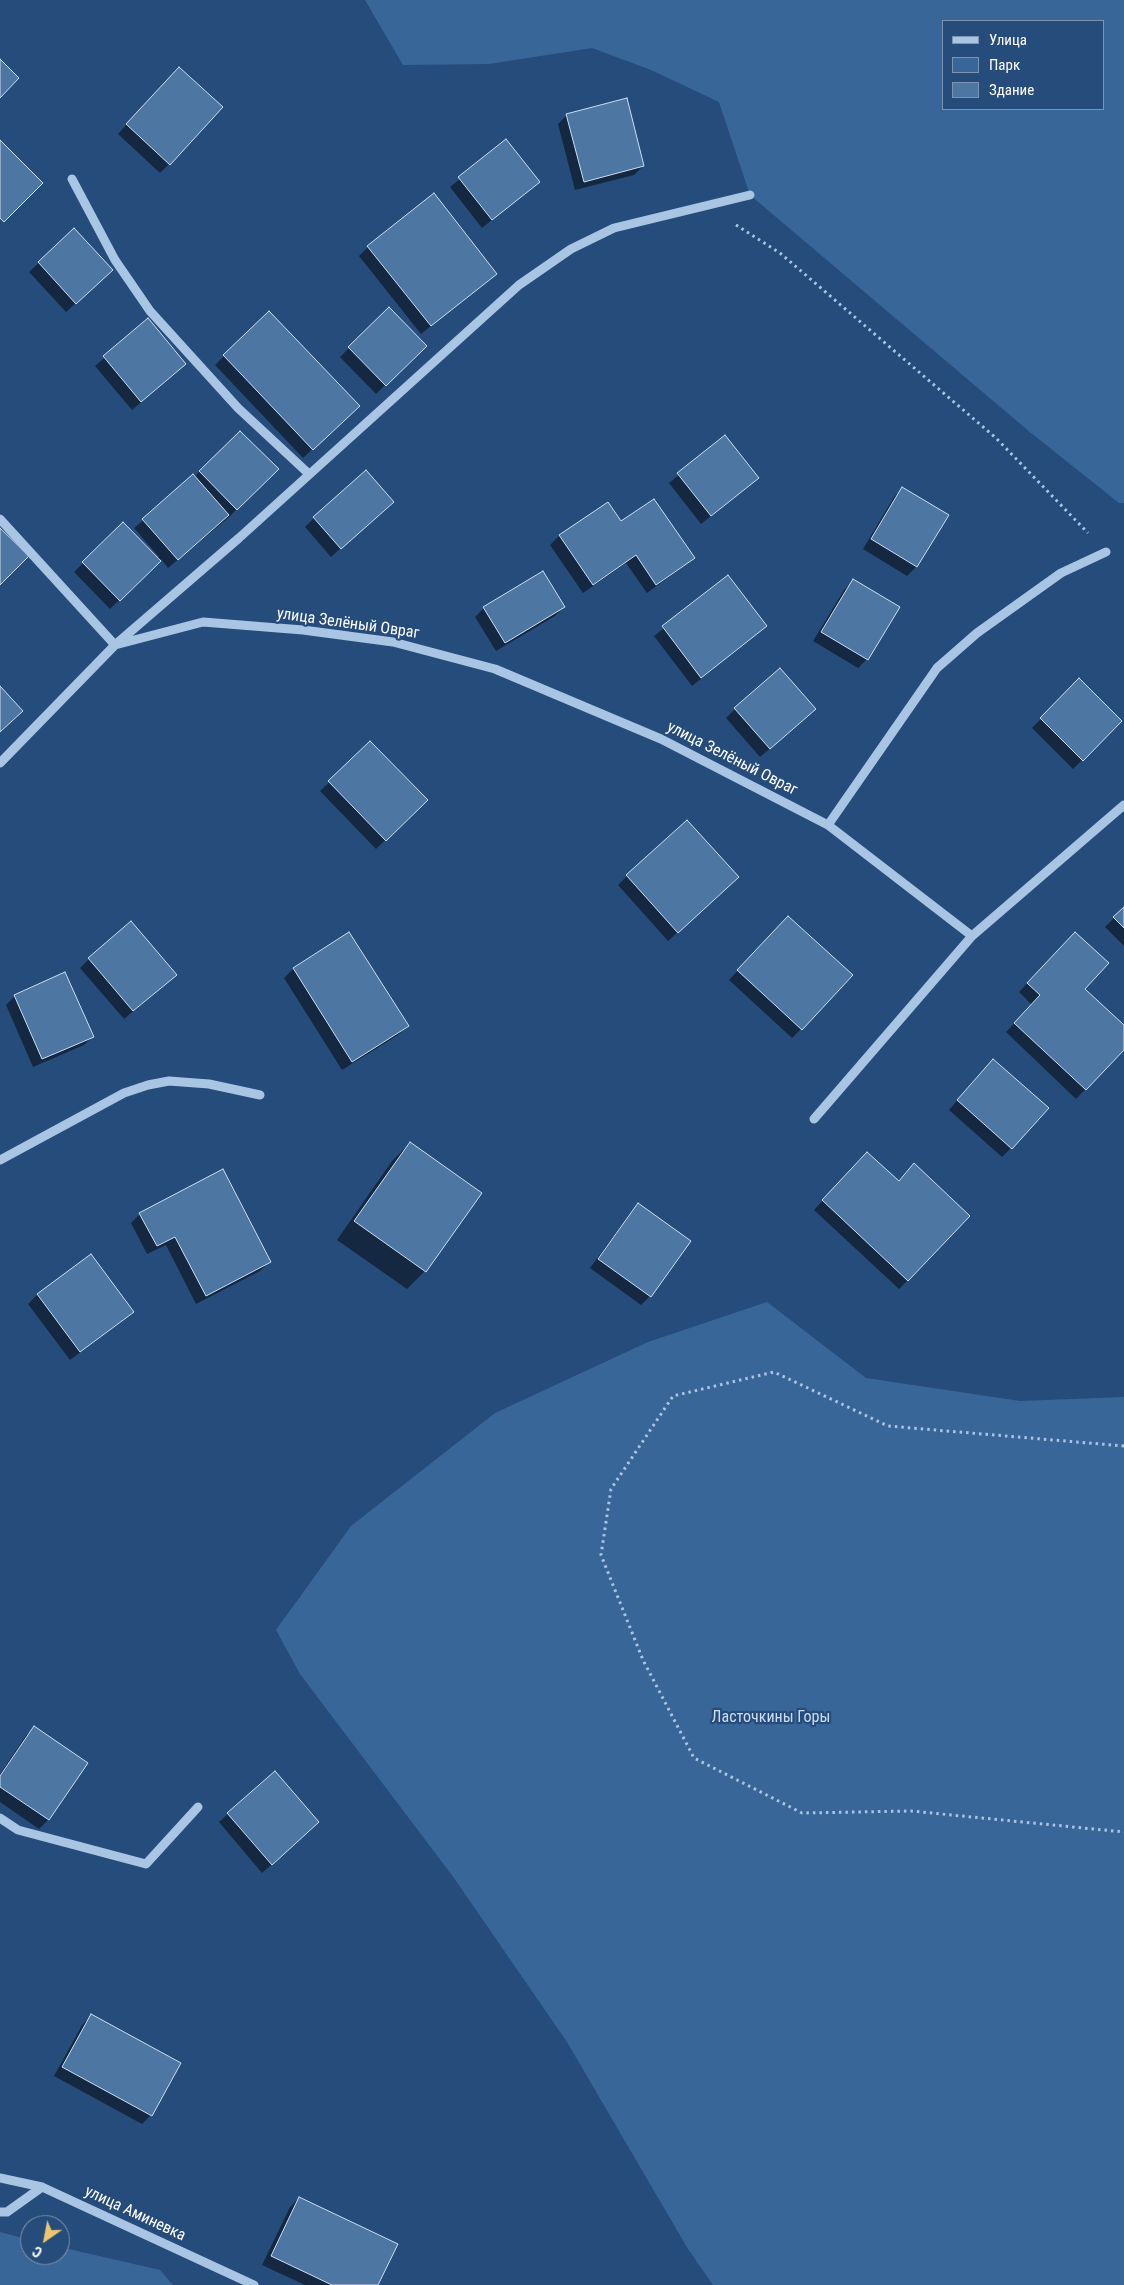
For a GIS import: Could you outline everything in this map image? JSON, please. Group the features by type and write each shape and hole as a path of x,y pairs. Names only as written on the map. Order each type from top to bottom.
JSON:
{"street":[{"path":"72,179 115,260 150,311 238,408 309,474"},
{"path":"0,763 115,645 519,285 571,250 614,228 750,194"},
{"path":"0,519 115,645"},
{"path":"828,825 938,668 977,633 1061,573 1106,552"},
{"name":"улица Зелёный Овраг","path":"115,645 203,622 303,630 393,642 495,669 661,739 828,825 972,936"},
{"path":"814,1119 972,936 1124,805"},
{"path":"0,1160 124,1093 148,1085 168,1081 210,1084 260,1095"},
{"path":"0,1818 18,1830 146,1864 198,1808"},
{"name":"улица Аминевка","path":"0,2178 42,2187 254,2285"},
{"path":"0,2212 7,2212 42,2187"}],"path":[{"path":"705,205 780,253 996,438 1106,552"},
{"path":"1124,1446 888,1426 774,1372 673,1396 611,1489 601,1555 643,1660 694,1758 802,1813 911,1812 1124,1832"}],"green space":[{"path":"365,0 1124,0 1124,503 1119,503 1031,433 750,195 719,102 651,70 592,48 489,64 403,65"},
{"name":"Ласточкины Горы","path":"767,1302 866,1378 1020,1401 1124,1397 1124,2285 713,2285 688,2249 567,2042 454,1878 300,1674 276,1630 351,1526 495,1413 648,1342"},
{"path":"0,2232 20,2237 20,2265 70,2265 70,2249 160,2270 173,2285 0,2285"}],"building":[{"path":"0,59 19,78 0,98"},
{"path":"179,67 223,107 170,165 126,124"},
{"path":"627,98 644,166 584,182 566,114"},
{"path":"506,139 540,182 492,220 458,177"},
{"path":"0,140 43,183 4,222 0,218"},
{"path":"434,193 497,274 431,326 367,246"},
{"path":"74,228 113,270 76,304 38,262"},
{"path":"389,307 427,346 386,386 348,347"},
{"path":"269,311 360,406 313,450 223,355"},
{"path":"148,318 186,364 141,402 103,356"},
{"path":"240,431 279,469 237,510 199,471"},
{"path":"725,435 759,478 711,516 677,473"},
{"path":"366,470 394,502 341,549 313,517"},
{"path":"193,474 229,515 178,560 142,519"},
{"path":"902,487 949,515 917,567 871,539"},
{"path":"654,499 695,558 656,585 636,555 593,585 559,535 608,502 621,521"},
{"path":"123,522 161,561 120,601 82,562"},
{"path":"0,528 29,556 0,585"},
{"path":"543,571 565,607 505,643 483,607"},
{"path":"728,575 767,626 701,678 662,626"},
{"path":"853,579 900,607 868,660 821,632"},
{"path":"780,668 816,709 770,749 734,708"},
{"path":"1079,678 1122,721 1083,761 1040,718"},
{"path":"0,686 23,711 0,732"},
{"path":"370,741 428,800 386,841 328,781"},
{"path":"687,820 739,877 678,933 626,875"},
{"path":"1124,907 1124,928 1113,917"},
{"path":"788,916 853,975 802,1030 737,970"},
{"path":"131,921 177,975 133,1011 88,958"},
{"path":"349,932 409,1026 352,1062 293,968"},
{"path":"1075,932 1109,963 1085,989 1124,1025 1124,1050 1086,1090 1014,1023 1040,995 1027,983"},
{"path":"65,972 94,1037 42,1059 14,995"},
{"path":"993,1059 1049,1108 1012,1149 957,1100"},
{"path":"410,1142 482,1193 426,1272 354,1221"},
{"path":"867,1152 899,1181 914,1163 970,1216 908,1281 822,1200"},
{"path":"223,1169 271,1262 206,1296 175,1237 157,1246 139,1213"},
{"path":"638,1203 691,1241 651,1297 598,1259"},
{"path":"91,1254 134,1312 80,1352 37,1294"},
{"path":"34,1726 88,1763 49,1820 0,1787 0,1776"},
{"path":"275,1771 319,1822 272,1865 227,1813"},
{"path":"91,2014 181,2063 152,2116 62,2067"},
{"path":"299,2197 398,2244 378,2285 332,2285 271,2256"}]}
